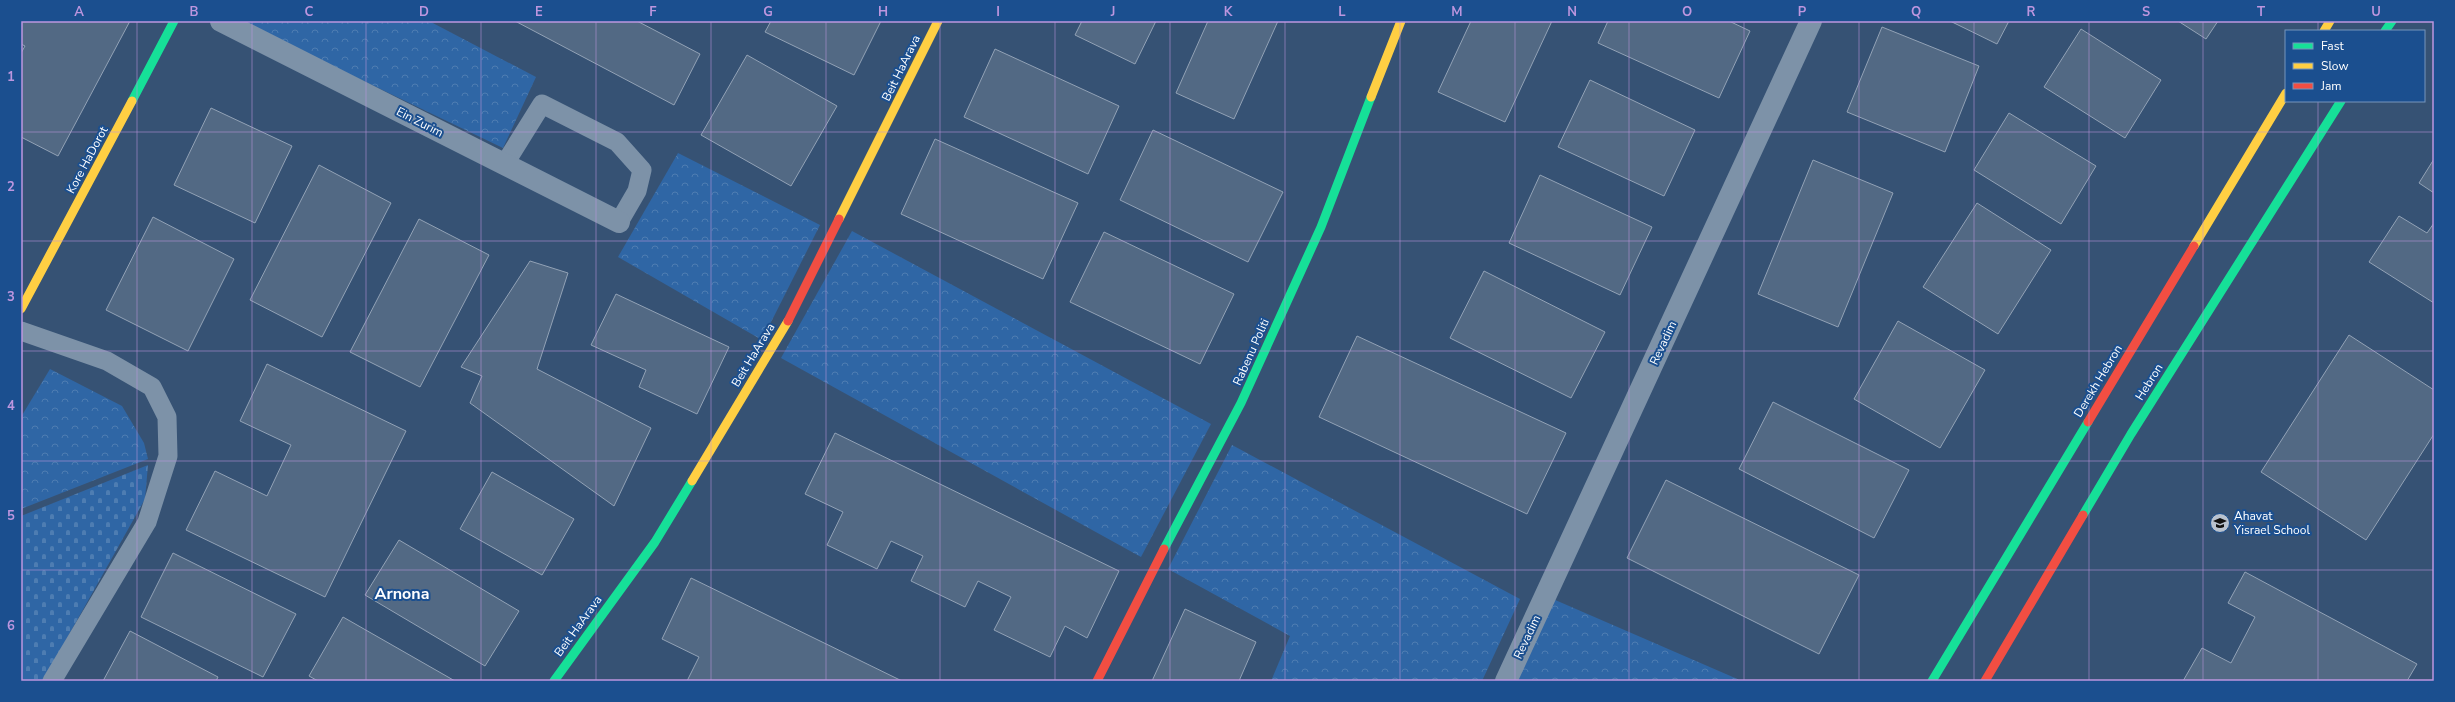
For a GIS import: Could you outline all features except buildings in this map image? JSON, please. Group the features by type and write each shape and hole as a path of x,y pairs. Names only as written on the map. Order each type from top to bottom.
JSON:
{"main road":[{"name":"Kore HaDorot","path":"21,309 174,21"},
{"name":"Beit HaArava","path":"554,681 655,542 791,316 938,21"},
{"name":"Rabenu Politi","path":"1097,681 1188,502 1242,403 1321,227 1401,21"},
{"path":"2325,30 2330,21"},
{"path":"2386,30 2392,21"},
{"name":"Derekh Hebron","path":"1932,681 2285,95"},
{"name":"Hebron","path":"1985,681 2135,427 2340,102"}],"street":[{"name":"Ein Zurim","path":"221,21 619,222"},
{"name":"Revadim","path":"1510,673 1811,21"}],"lane":[{"path":"504,165 542,104 617,142 642,170 637,191 619,222"},
{"path":"21,331 107,361 152,387 167,417 168,456 147,522 52,681"}],"green space":[{"path":"239,21 429,21 536,77 503,148"},
{"path":"678,153 820,225 762,340 618,257"},
{"path":"852,231 1211,424 1141,557 781,358"},
{"path":"50,369 122,406 144,443 148,459 21,509 21,417"},
{"path":"1232,445 1520,599 1482,681 1271,681 1290,636 1168,569"},
{"path":"148,465 145,499 43,681 21,681 21,516"},
{"path":"1546,596 1742,681 1505,681"}],"traffic: fast":[{"path":"132,101 174,21"},
{"path":"2386,30 2392,21"},
{"path":"1164,549 1241,403 1321,227 1371,97"},
{"path":"2083,515 2131,434 2340,102"},
{"path":"1932,681 2088,422"},
{"path":"554,681 655,542 692,481"}],"traffic: slow":[{"path":"839,219 938,21"},
{"path":"1371,97 1401,21"},
{"path":"2325,30 2330,21"},
{"path":"2194,246 2285,95"},
{"path":"21,309 132,101"},
{"path":"692,481 788,321"}],"traffic: jam":[{"path":"788,321 839,219"},
{"path":"2088,422 2194,246"},
{"path":"1985,681 2083,515"},
{"path":"1097,681 1164,549"}],"place":[{"name":"Ahavat Yisrael School","path":"2220,523"}],"district":[{"name":"Arnona","path":"402,593"}]}
